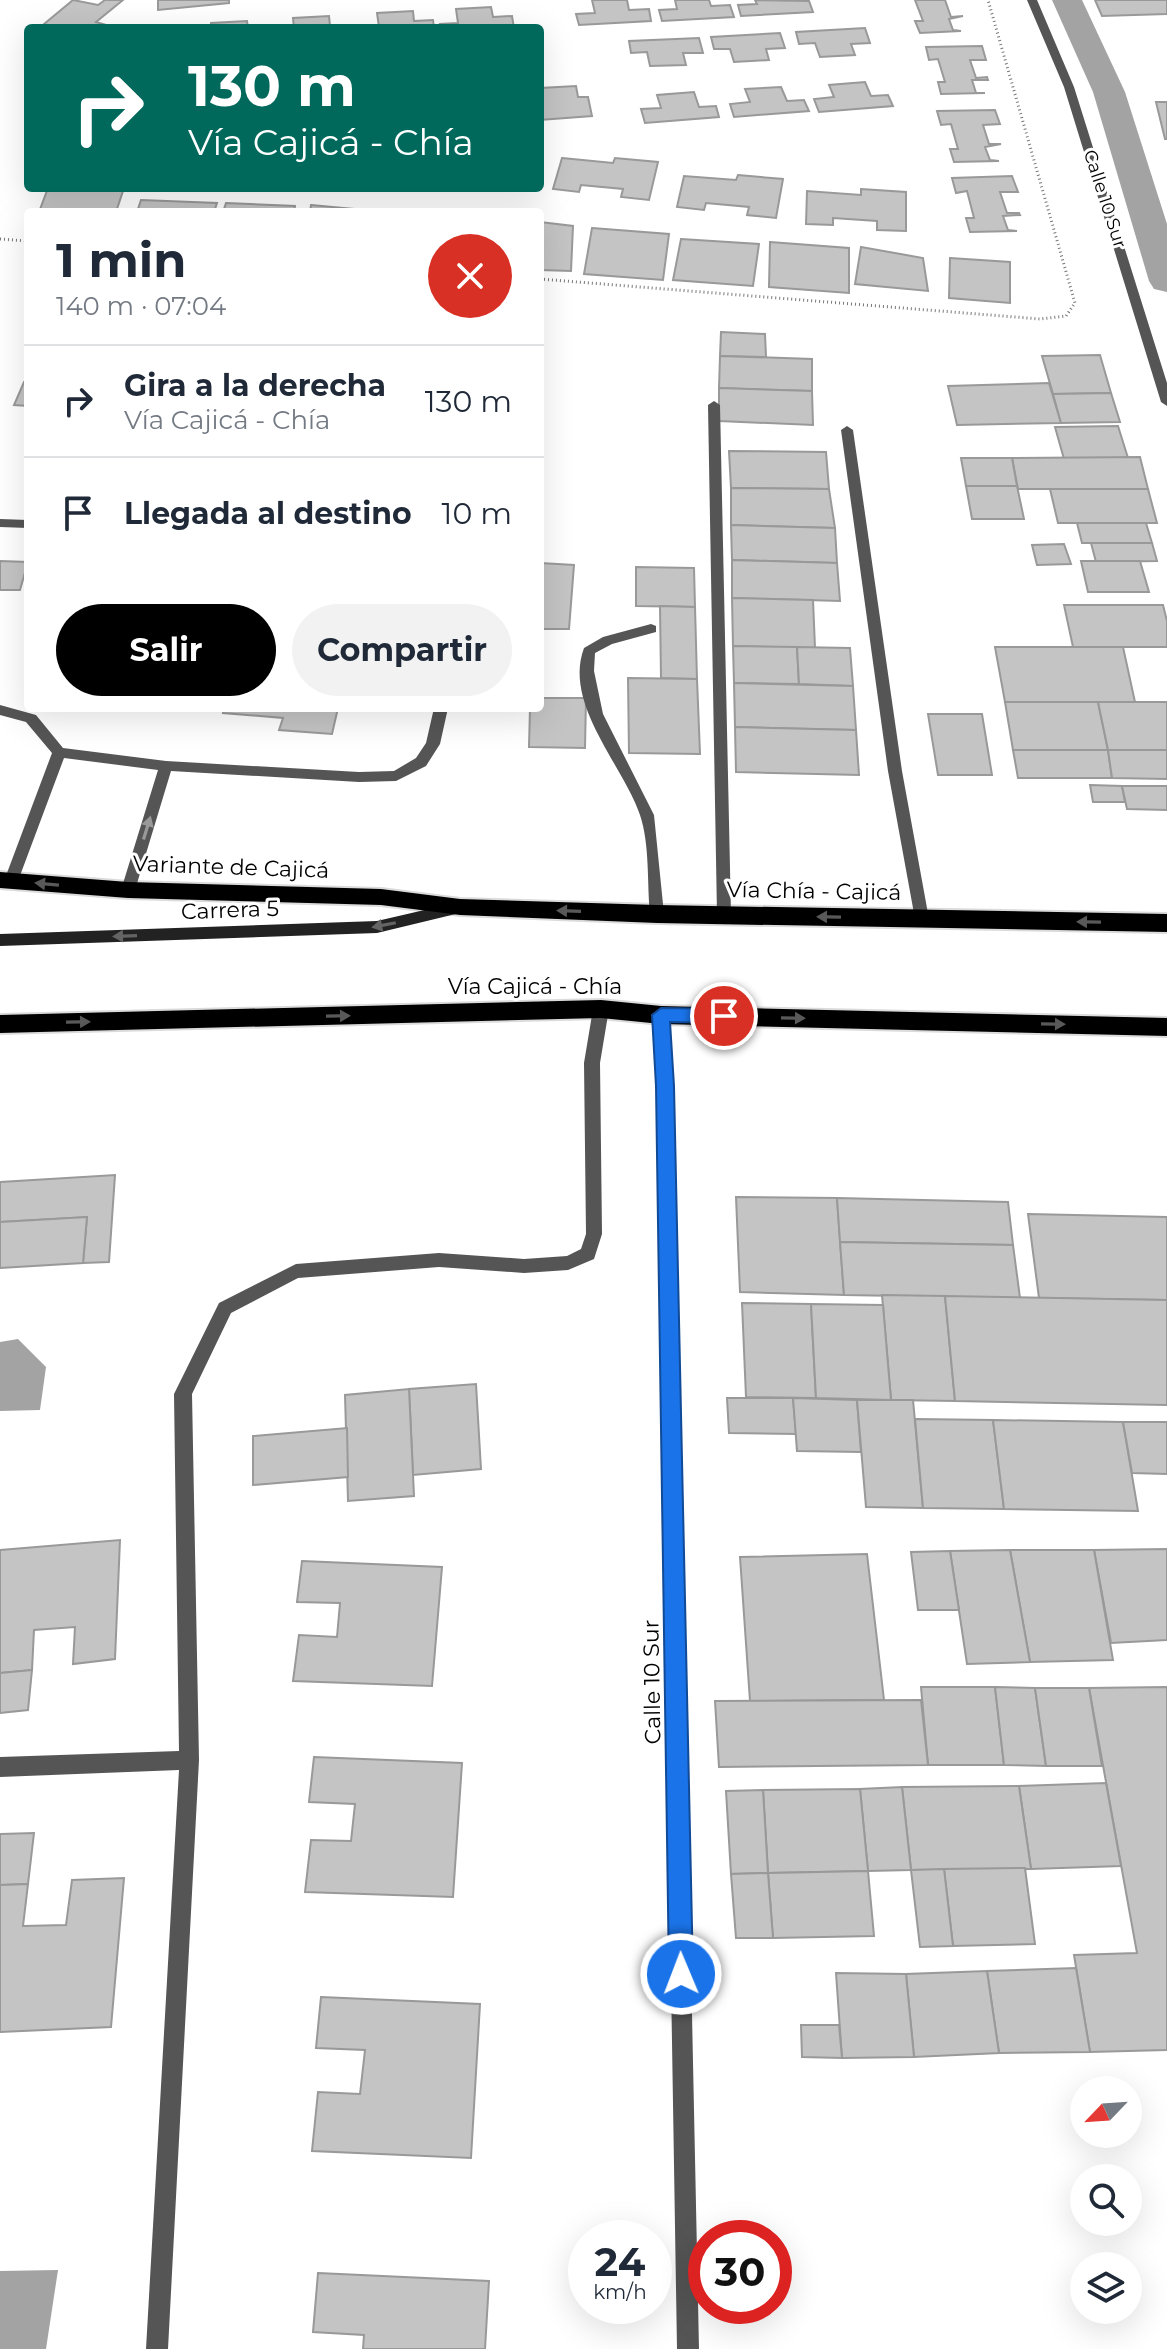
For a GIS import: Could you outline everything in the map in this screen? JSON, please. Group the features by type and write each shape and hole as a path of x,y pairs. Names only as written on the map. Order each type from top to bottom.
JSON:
{"highway":[{"name":"Variante de Cajicá","path":"5,880 128,890 381,897 460,907"},
{"name":"Vía Chía - Cajicá","path":"460,907 657,914 1167,923"},
{"name":"Vía Cajicá - Chía","path":"0,1024 601,1009 661,1015 1167,1027"}],"main road":[{"name":"Carrera 5","path":"0,940 377,927 460,907"}],"street":[{"name":"Calle 10 Sur","path":"1032,0 1069,87 1167,402"},
{"path":"714,405 724,915"},
{"path":"847,430 895,771 922,919"},
{"path":"0,523 24,524"},
{"path":"651,629 608,640 589,651 586,667 592,703 647,815 657,914"},
{"path":"0,710 31,718 59,752 166,766 359,777 396,776 421,762 433,744 440,712"},
{"path":"5,880 59,752"},
{"path":"128,890 166,766"},
{"path":"157,2349 189,1760 183,1394 225,1308 296,1271 439,1260 524,1266 568,1263 588,1254 594,1234 592,1063 601,1009"},
{"name":"Calle 10 Sur","path":"661,1015 665,1073 688,2349"},
{"path":"0,1767 189,1760"}],"path":[{"path":"544,279 1040,319 1066,316 1075,303 988,0"},
{"path":"0,239 24,241"}],"shaded area":[{"path":"18,1339 46,1367 40,1410 0,1411 0,1342"},
{"path":"58,2270 46,2349 0,2349 0,2271"}],"building":[{"path":"73,0 98,5 105,0 123,0 96,22 103,24 44,24"},
{"path":"158,0 229,0 229,3 158,10"},
{"path":"592,0 627,0 629,10 649,9 651,21 579,25 576,14 595,13"},
{"path":"675,0 709,0 711,6 730,5 734,17 662,21 659,10 677,9"},
{"path":"755,0 809,1 813,12 741,16 738,5 757,4"},
{"path":"915,0 945,0 951,17 963,16 949,19 953,30 961,31 920,33 915,21 923,21"},
{"path":"1095,0 1167,0 1167,14 1102,16"},
{"path":"491,7 493,17 512,16 513,24 440,24 458,23 456,9"},
{"path":"413,11 414,21 433,20 434,24 379,24 377,13"},
{"path":"329,16 330,24 294,24 293,18"},
{"path":"247,21 247,24 211,24"},
{"path":"865,28 870,43 851,44 855,55 820,57 815,43 799,44 796,32"},
{"path":"780,33 785,48 766,49 769,60 734,62 730,49 714,49 711,37"},
{"path":"699,38 703,53 683,53 686,65 650,66 647,52 631,53 629,41"},
{"path":"982,46 986,60 970,60 976,78 987,77 988,80 972,80 976,93 985,93 941,94 938,82 945,82 938,59 929,60 926,47"},
{"path":"865,82 871,96 888,95 893,106 819,112 814,99 834,97 829,85"},
{"path":"576,86 578,97 588,97 592,116 544,120 544,88"},
{"path":"781,87 787,101 804,100 809,111 734,117 730,104 750,102 745,89"},
{"path":"694,92 699,107 716,106 719,117 645,123 641,109 661,108 657,95"},
{"path":"1156,102 1167,102 1167,139 1165,139"},
{"path":"995,110 1000,124 983,125 989,144 1001,144 985,147 990,160 999,161 954,162 950,149 958,149 951,124 941,125 937,111"},
{"path":"562,158 613,163 615,158 658,162 649,200 621,197 623,189 581,185 579,192 553,189"},
{"path":"738,175 783,179 776,218 747,215 749,207 706,203 704,210 677,207 684,176 736,180"},
{"path":"1012,176 1018,192 1000,192 1007,213 1020,215 1003,216 1008,230 1017,231 970,232 966,218 974,218 967,191 956,193 952,178"},
{"path":"861,189 906,192 906,231 877,230 877,221 833,218 833,225 806,224 807,191 861,195"},
{"path":"46,192 123,192 117,208 40,208"},
{"path":"141,200 217,203 215,208 138,208"},
{"path":"226,203 295,206 295,208 224,208"},
{"path":"311,205 344,208 311,208"},
{"path":"544,222 573,226 571,271 544,270"},
{"path":"592,228 669,234 663,280 584,274"},
{"path":"681,239 759,244 753,286 673,280"},
{"path":"770,242 849,248 849,293 769,287"},
{"path":"861,247 923,258 928,291 855,284"},
{"path":"950,258 1010,262 1010,303 949,298"},
{"path":"721,332 765,334 766,357 720,356"},
{"path":"1100,355 1111,393 1053,394 1042,356"},
{"path":"720,356 812,359 812,391 719,388"},
{"path":"24,382 24,406 14,405"},
{"path":"1049,383 1061,423 957,425 948,386"},
{"path":"719,388 812,391 813,425 719,421"},
{"path":"1111,393 1120,422 1061,423 1053,394"},
{"path":"1118,426 1128,458 1064,459 1055,427"},
{"path":"729,451 826,452 829,489 731,488"},
{"path":"1140,457 1148,489 1018,489 1012,458"},
{"path":"961,458 1012,458 1017,486 966,486"},
{"path":"966,486 1017,486 1024,519 972,519"},
{"path":"731,488 829,489 835,528 731,525"},
{"path":"1050,489 1148,489 1157,523 1058,523"},
{"path":"1077,523 1146,523 1152,543 1082,543"},
{"path":"731,525 835,528 837,563 732,560"},
{"path":"1091,543 1152,543 1157,561 1096,562"},
{"path":"1064,544 1071,564 1037,565 1032,545"},
{"path":"732,560 837,563 840,601 732,598"},
{"path":"0,561 24,562 20,590 0,590"},
{"path":"1081,561 1140,561 1149,592 1088,592"},
{"path":"544,563 574,565 569,629 544,629"},
{"path":"636,567 694,568 695,607 636,606"},
{"path":"732,598 813,600 815,648 733,646"},
{"path":"1064,605 1163,605 1167,621 1167,647 1073,647"},
{"path":"660,606 695,607 697,679 661,678"},
{"path":"733,646 797,647 799,684 734,683"},
{"path":"797,647 850,648 853,686 799,684"},
{"path":"995,647 1123,647 1135,702 1005,702"},
{"path":"628,678 697,679 700,754 629,753"},
{"path":"734,683 853,686 856,730 735,727"},
{"path":"544,698 586,698 585,748 529,747 530,712 544,712"},
{"path":"1005,702 1098,702 1108,750 1013,750"},
{"path":"1098,702 1167,702 1167,750 1108,750"},
{"path":"337,712 332,734 279,730 283,718 223,713"},
{"path":"928,714 982,714 992,775 938,775"},
{"path":"735,727 856,730 859,775 736,772"},
{"path":"1013,750 1108,750 1112,778 1018,778"},
{"path":"1108,750 1167,750 1167,779 1112,778"},
{"path":"1090,785 1122,786 1125,802 1093,802"},
{"path":"1122,786 1167,786 1167,810 1127,809"},
{"path":"115,1175 109,1262 83,1263 87,1217 0,1222 0,1182"},
{"path":"736,1197 837,1198 844,1295 740,1292"},
{"path":"837,1198 1008,1202 1013,1245 840,1242"},
{"path":"1028,1214 1167,1217 1167,1300 1039,1298"},
{"path":"87,1217 83,1263 0,1268 0,1222"},
{"path":"840,1242 1013,1245 1020,1298 844,1295"},
{"path":"882,1295 945,1296 955,1401 891,1400"},
{"path":"945,1296 1167,1300 1167,1405 955,1401"},
{"path":"742,1303 811,1304 816,1398 746,1397"},
{"path":"811,1304 883,1305 891,1400 816,1398"},
{"path":"476,1384 481,1469 413,1475 409,1389"},
{"path":"409,1389 414,1496 348,1501 345,1395"},
{"path":"727,1398 793,1398 796,1434 729,1433"},
{"path":"793,1398 857,1400 861,1452 797,1451"},
{"path":"857,1400 913,1400 923,1508 866,1507"},
{"path":"915,1419 993,1420 1004,1509 923,1508"},
{"path":"993,1420 1123,1422 1138,1511 1004,1509"},
{"path":"1123,1422 1167,1422 1167,1474 1132,1473"},
{"path":"347,1428 348,1477 253,1485 253,1436"},
{"path":"120,1540 115,1659 73,1664 75,1627 34,1630 32,1670 0,1673 0,1550"},
{"path":"1167,1549 1167,1640 1111,1643 1094,1550"},
{"path":"1010,1550 1094,1550 1113,1660 1030,1662"},
{"path":"1010,1550 1030,1662 967,1664 950,1551"},
{"path":"950,1551 959,1610 918,1610 911,1552"},
{"path":"867,1554 884,1700 750,1701 740,1557"},
{"path":"302,1561 442,1567 432,1686 293,1681 299,1635 337,1637 340,1603 297,1602"},
{"path":"32,1670 28,1710 0,1713 0,1673"},
{"path":"921,1687 995,1687 1004,1765 928,1765"},
{"path":"995,1687 1035,1688 1046,1766 1004,1765"},
{"path":"1167,1687 1167,2050 1090,2052 1074,1955 1137,1953 1089,1688"},
{"path":"1035,1688 1089,1688 1102,1766 1046,1766"},
{"path":"921,1700 928,1765 719,1767 715,1701"},
{"path":"314,1757 462,1763 453,1897 305,1892 311,1840 351,1841 355,1804 309,1802"},
{"path":"1106,1783 1121,1866 1031,1869 1019,1786"},
{"path":"1019,1786 1031,1869 911,1870 902,1787"},
{"path":"902,1787 911,1870 868,1871 860,1789"},
{"path":"860,1789 868,1871 768,1873 763,1790"},
{"path":"763,1790 768,1873 731,1874 726,1791"},
{"path":"34,1833 28,1884 0,1885 0,1834"},
{"path":"1025,1868 1035,1944 953,1946 944,1869"},
{"path":"944,1869 953,1946 920,1947 911,1870"},
{"path":"868,1871 874,1936 773,1938 768,1873"},
{"path":"768,1873 773,1938 736,1938 731,1874"},
{"path":"124,1878 111,2027 0,2032 0,1885 28,1884 23,1926 66,1925 72,1880"},
{"path":"1076,1968 1090,2052 999,2053 987,1971"},
{"path":"987,1971 999,2053 914,2057 906,1974"},
{"path":"836,1973 906,1974 914,2057 842,2058"},
{"path":"321,1997 480,2004 471,2158 312,2151 318,2092 360,2094 365,2050 316,2048"},
{"path":"801,2025 839,2025 842,2058 802,2057"},
{"path":"318,2273 489,2281 485,2349 363,2349 364,2335 313,2332"}],"waterway":[{"path":"1067,0 1109,92 1167,281"}],"route":[{"path":"681,1974 665,1086 661,1015 724,1016"}]}
